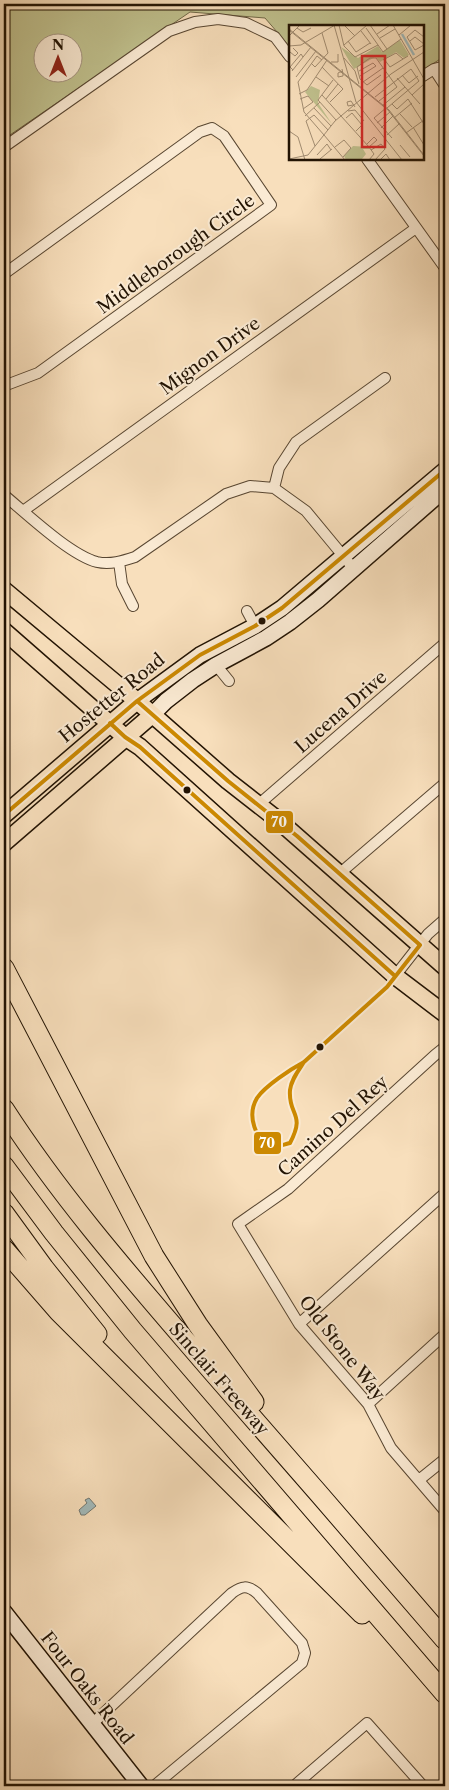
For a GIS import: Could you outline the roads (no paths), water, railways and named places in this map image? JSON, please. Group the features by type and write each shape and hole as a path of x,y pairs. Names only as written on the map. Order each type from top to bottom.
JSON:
{"highway":[{"path":"4,968 133,1217 171,1284 198,1325 343,1521"},
{"name":"Sinclair Freeway","path":"4,1109 26,1143 78,1213 445,1640"},
{"name":"Sinclair Freeway","path":"4,1166 54,1233 133,1331 445,1696"},
{"path":"4,1213 94,1331 220,1474"},
{"path":"4,1249 59,1312 445,1696"}],"main road":[{"name":"Hostetter Road","path":"4,815 137,701 200,655 255,626 282,608 445,470"},
{"name":"Hostetter Road","path":"4,843 166,701 216,664 266,638 318,600 445,489"},
{"path":"4,590 278,820 445,967"},
{"path":"4,631 125,737 140,747 396,976 445,1014"},
{"name":"Four Oaks Road","path":"4,1612 141,1786"}],"street":[{"path":"4,147 169,31 195,22 218,19 246,23 275,37 289,56"},
{"path":"424,75 434,69 445,66"},
{"path":"434,69 445,86"},
{"name":"Middleborough Circle","path":"4,274 200,132 212,128 224,136 271,205 38,373 9,384 4,384"},
{"path":"368,160 445,268"},
{"name":"Mignon Drive","path":"23,511 416,228"},
{"path":"274,488 279,468 296,442 385,378"},
{"path":"4,495 72,550 97,562 119,562 142,553 226,494 250,486 274,488 306,512 354,569"},
{"path":"119,562 122,584 133,606"},
{"path":"247,611 255,626"},
{"name":"Lucena Drive","path":"258,805 445,643"},
{"path":"216,664 229,681"},
{"path":"339,874 445,783"},
{"path":"396,976 428,934 445,919"},
{"name":"Camino Del Rey","path":"238,1224 288,1189 445,1048"},
{"path":"299,1324 445,1193"},
{"name":"Old Stone Way","path":"238,1224 299,1324 368,1404 391,1448 445,1512"},
{"path":"368,1404 445,1334"},
{"path":"419,1480 445,1459"},
{"path":"92,1724 232,1593 240,1587 250,1587 257,1593 302,1643 305,1653 302,1663 154,1786"},
{"path":"294,1786 366,1723 423,1786"}],"water":[{"path":"89,1498 96,1506 85,1515 81,1515 79,1510 87,1503 85,1500"}]}
